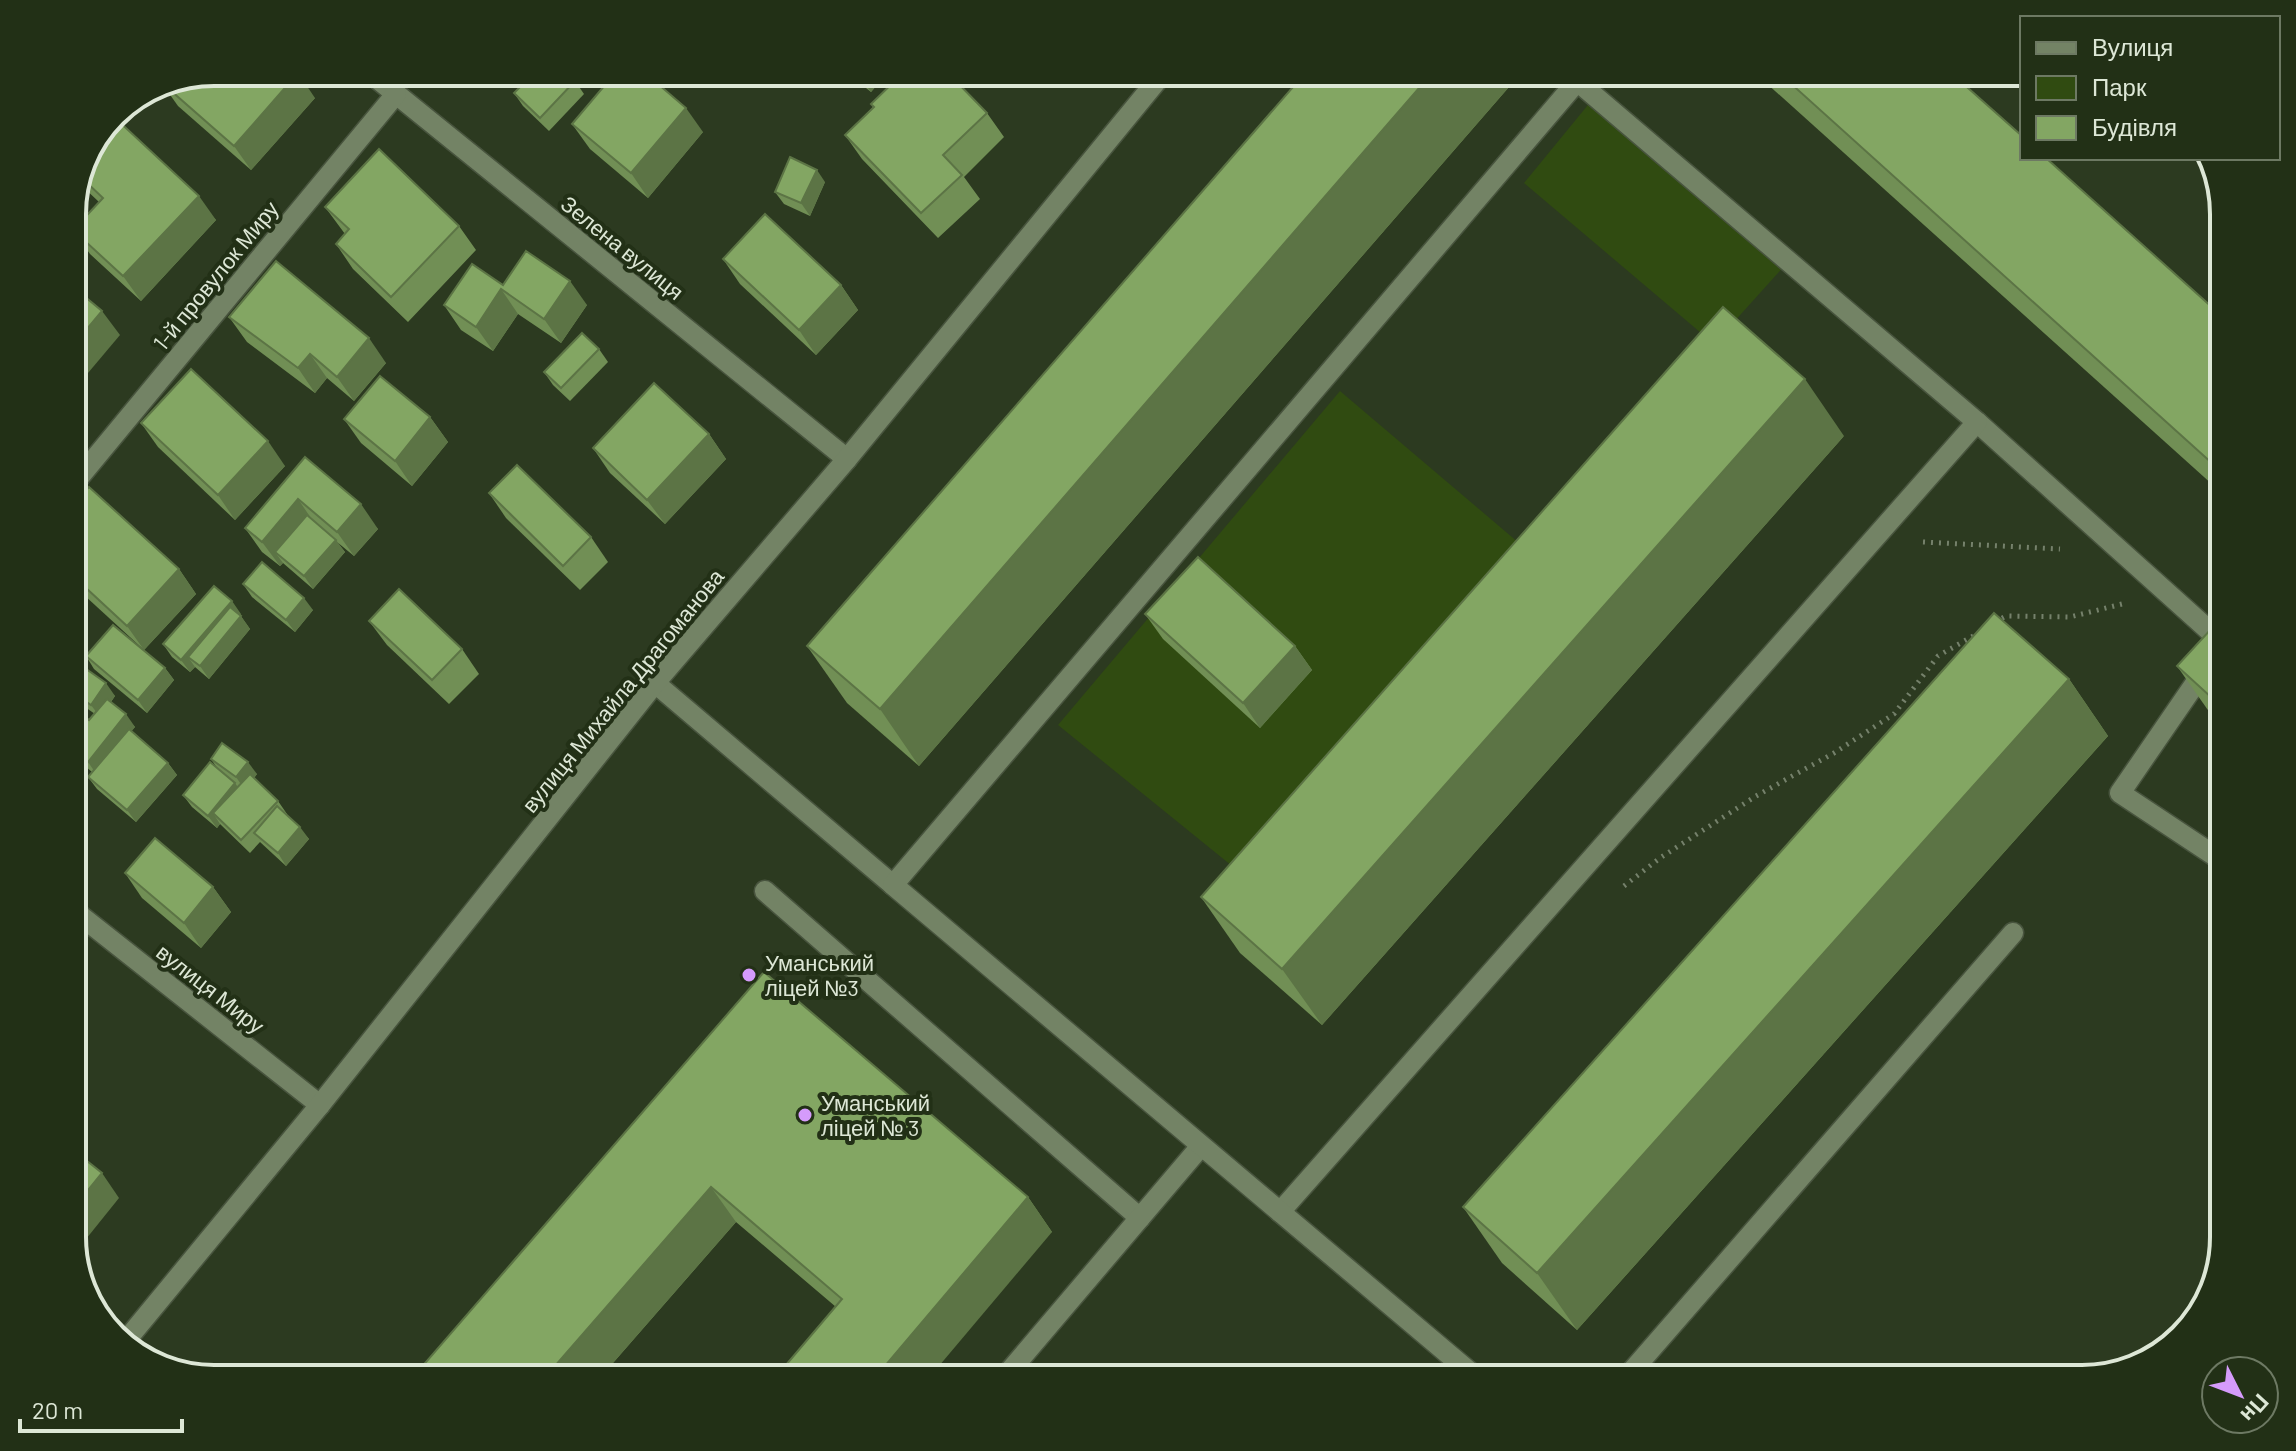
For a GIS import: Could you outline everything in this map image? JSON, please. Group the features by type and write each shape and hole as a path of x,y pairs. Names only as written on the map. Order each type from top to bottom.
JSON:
{"street":[{"name":"Зелена вулиця","path":"386,86 847,459"},
{"name":"вулиця Михайла Драгоманова","path":"131,1335 320,1105 655,683 847,459 1145,86"},
{"path":"893,885 1573,86"},
{"path":"1591,86 1977,422 2210,632"},
{"name":"1-й провулок Миру","path":"86,469 396,94"},
{"path":"1280,1212 1977,422"},
{"path":"2210,662 2120,793 2210,853"},
{"path":"655,683 1461,1365"},
{"path":"765,891 1140,1218"},
{"name":"вулиця Миру","path":"86,920 320,1105"},
{"path":"1637,1365 2013,933"},
{"path":"1015,1365 1201,1146"}],"path":[{"path":"1922,542 2056,548 2070,552"},
{"path":"1623,886 1660,858 1756,796 1834,753 1894,714 1938,656 2006,616 2070,617 2139,599 2185,610"}],"green space":[{"path":"1592,100 1786,264 1714,344 1524,183"},
{"path":"1340,391 1539,560 1258,887 1058,725"}],"building":[{"path":"214,86 287,86 234,146 174,93"},
{"path":"521,86 570,86 540,118 514,93"},
{"path":"604,86 660,86 686,108 631,173 572,124"},
{"path":"890,86 961,86 987,113 943,155 962,175 921,213 845,135 874,107 871,104"},
{"path":"1294,86 1421,86 880,709 807,646"},
{"path":"1794,86 1966,86 2020,134 2020,160 2048,160 2210,305 2210,461"},
{"path":"122,124 199,196 123,276 86,242 86,216 103,198 89,185 90,181 108,143"},
{"path":"379,149 459,226 391,297 336,244 349,229 325,207"},
{"path":"790,157 817,170 801,203 775,192"},
{"path":"765,214 841,285 799,330 723,259"},
{"path":"526,251 570,281 544,319 501,289 476,327 444,305 472,264 503,285"},
{"path":"276,261 369,338 337,377 310,354 298,368 229,317"},
{"path":"86,298 102,311 86,330"},
{"path":"1723,307 1805,379 1282,969 1201,897"},
{"path":"582,333 599,349 561,388 544,372"},
{"path":"191,369 268,441 218,495 141,423"},
{"path":"380,376 430,417 395,461 344,419"},
{"path":"654,383 709,434 647,500 593,448"},
{"path":"305,457 361,504 337,532 298,499 262,542 245,528"},
{"path":"517,465 591,537 563,566 489,493"},
{"path":"89,487 179,569 127,626 86,588 86,490"},
{"path":"307,515 336,540 304,576 275,552"},
{"path":"1198,557 1295,646 1243,703 1145,614"},
{"path":"262,562 304,598 286,620 243,584"},
{"path":"214,586 232,601 181,660 163,644"},
{"path":"399,589 462,649 432,680 369,621"},
{"path":"230,607 241,616 200,666 188,657"},
{"path":"1994,613 2069,679 1537,1273 1463,1207"},
{"path":"113,625 165,668 138,700 86,656"},
{"path":"2210,630 2210,696 2177,666"},
{"path":"86,669 106,683 91,705 86,702"},
{"path":"107,699 126,714 88,762 86,718 89,720"},
{"path":"129,729 168,763 127,810 88,777"},
{"path":"222,743 248,762 236,777 211,759"},
{"path":"210,762 235,783 208,816 183,795"},
{"path":"250,774 278,801 241,840 213,813"},
{"path":"277,806 300,827 278,853 254,833"},
{"path":"155,838 213,887 184,923 125,873"},
{"name":"Уманський ліцей № 3","path":"764,972 1028,1197 886,1365 786,1365 842,1299 711,1187 556,1365 423,1365"},
{"path":"86,1160 102,1173 86,1193"}],"place":[{"name":"Уманський ліцей №3","path":"749,975"},
{"name":"Уманський ліцей № 3","path":"805,1115"}]}
